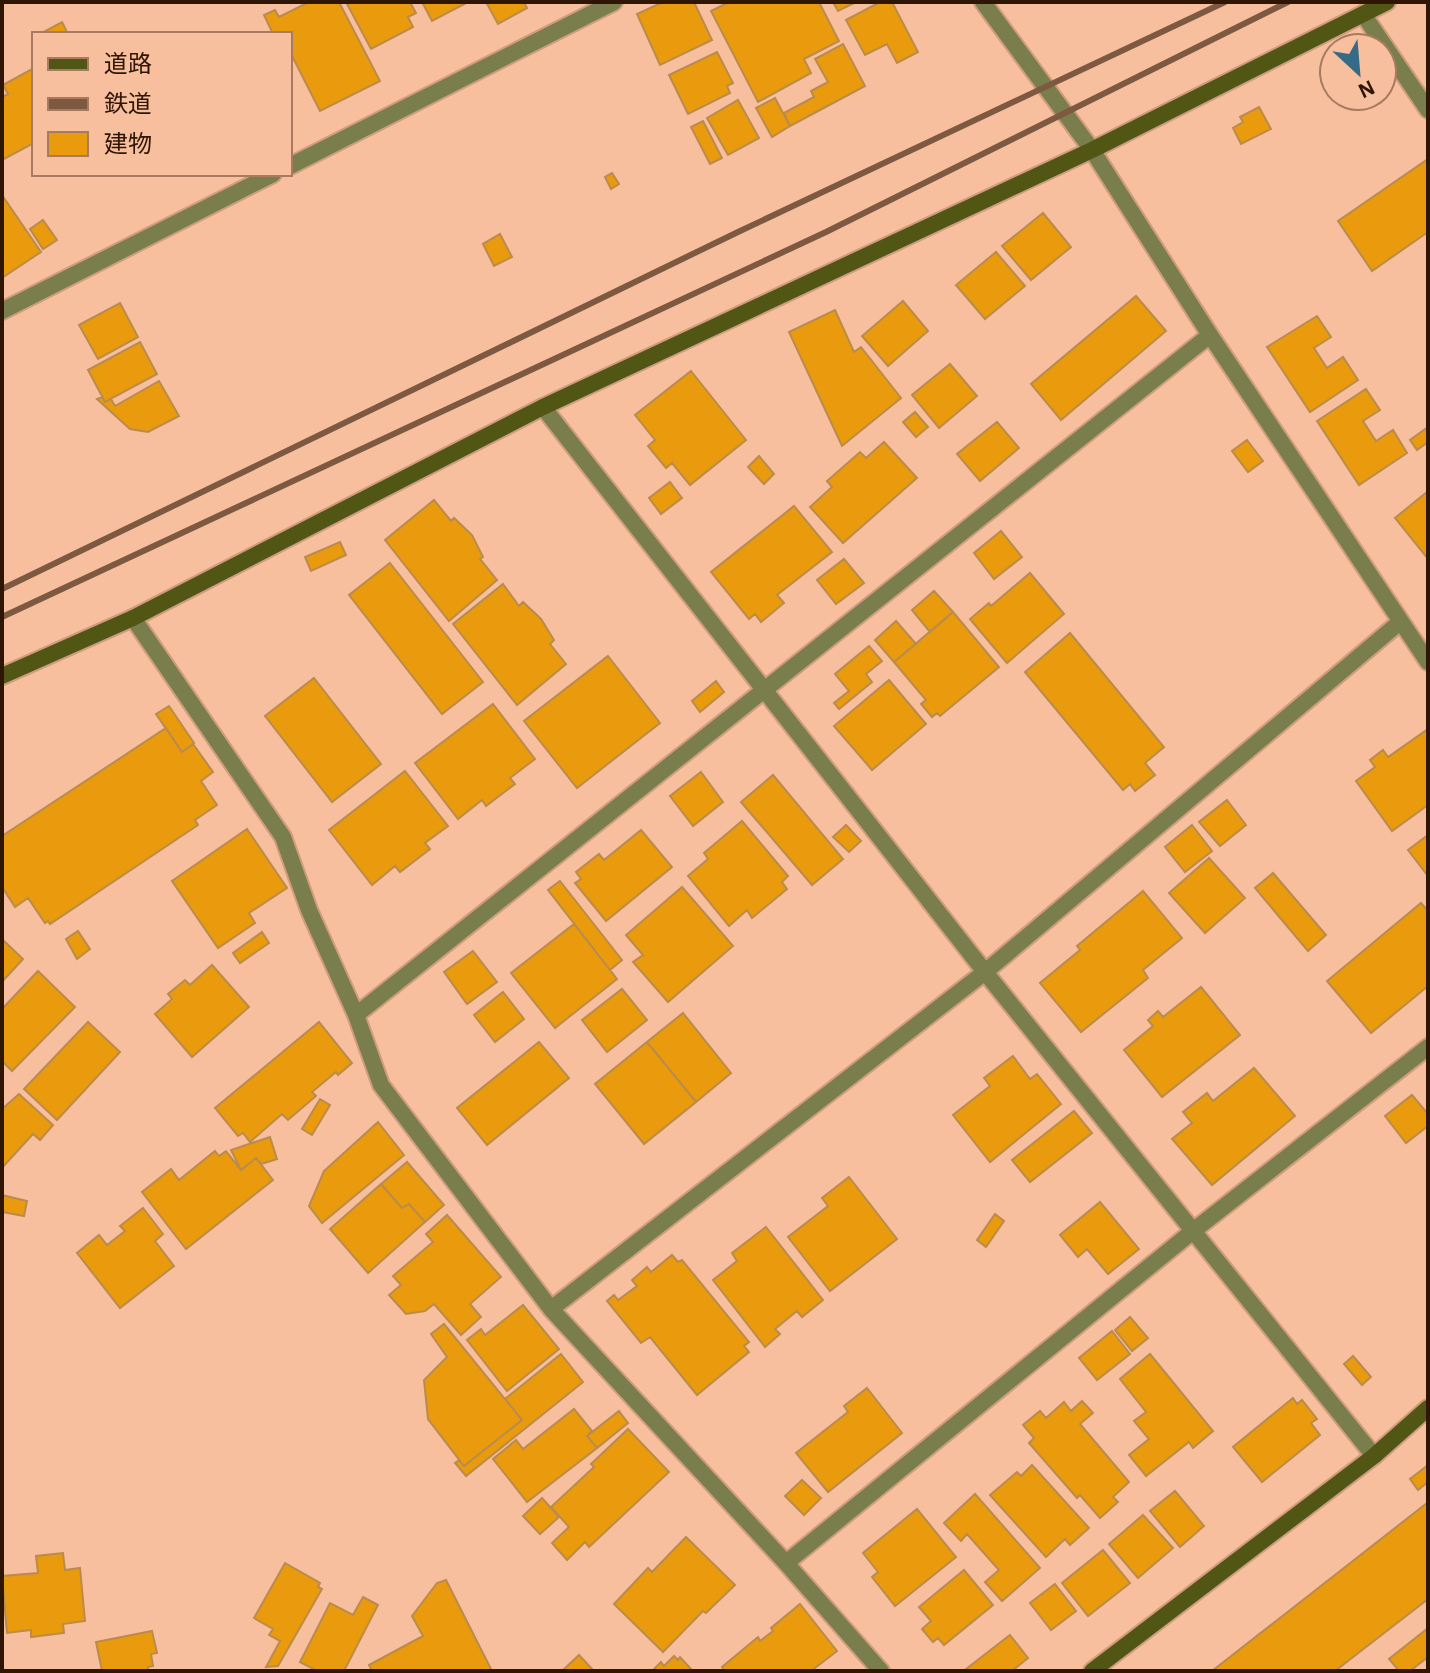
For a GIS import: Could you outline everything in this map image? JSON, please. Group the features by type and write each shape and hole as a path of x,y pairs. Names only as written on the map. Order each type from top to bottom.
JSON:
{"street":[{"path":"292,165 614,2"},
{"path":"983,2 1092,150 1210,335 1428,662"},
{"path":"2,676 133,618 543,407 1092,150 1387,2"},
{"path":"1363,14 1428,110"},
{"path":"2,311 269,176"},
{"path":"356,1015 1210,335"},
{"path":"543,407 985,972 1374,1456"},
{"path":"133,618 283,837 309,910 356,1015 381,1085 551,1309 786,1563 881,1671"},
{"path":"551,1309 985,972 1400,622"},
{"path":"786,1563 1193,1231 1428,1047"},
{"path":"1092,1671 1374,1456 1428,1408"}],"building":[{"path":"309,2 339,2 380,81 320,111 292,56 292,32 272,32 264,15 275,10 279,17"},
{"path":"346,2 410,2 416,13 408,17 413,27 371,49"},
{"path":"422,2 468,2 432,21"},
{"path":"486,2 524,2 527,8 498,24"},
{"path":"663,2 694,2 712,40 660,65 637,14"},
{"path":"729,2 819,2 839,41 804,59 811,73 758,102 711,11"},
{"path":"833,2 856,2 838,11"},
{"path":"880,2 892,2 918,52 897,63 887,44 865,55 846,20"},
{"path":"62,22 67,32 44,32"},
{"path":"843,44 865,86 790,126 784,113 814,97 811,91 828,82 815,59"},
{"path":"717,52 733,83 727,86 730,93 688,114 669,75"},
{"path":"32,69 32,144 2,160 2,97 8,94 3,85"},
{"path":"775,98 790,126 772,137 756,108"},
{"path":"738,100 759,138 728,155 707,118"},
{"path":"1259,107 1271,129 1241,144 1233,128 1243,122 1240,117"},
{"path":"703,121 722,158 710,164 691,127"},
{"path":"1428,159 1428,232 1372,271 1338,221"},
{"path":"612,173 619,184 611,189 605,177"},
{"path":"2,195 41,252 2,278"},
{"path":"1043,213 1071,247 1031,280 1002,246"},
{"path":"43,220 57,240 43,249 30,229"},
{"path":"500,234 512,257 494,266 483,244"},
{"path":"996,252 1025,286 985,319 956,285"},
{"path":"1136,296 1166,331 1061,420 1031,384"},
{"path":"903,301 928,331 888,366 862,336"},
{"path":"120,303 138,337 98,359 79,325"},
{"path":"835,310 854,352 861,347 901,398 842,446 789,332"},
{"path":"1317,316 1331,337 1314,348 1327,368 1343,357 1358,380 1310,412 1267,347"},
{"path":"140,342 157,374 105,402 88,370"},
{"path":"950,364 977,396 939,428 912,395"},
{"path":"691,371 746,440 690,485 672,463 666,468 648,446 655,440 635,415"},
{"path":"159,381 179,416 148,432 130,429 97,399 102,397 105,402 111,399 115,406"},
{"path":"1366,389 1380,410 1363,421 1376,441 1393,430 1407,453 1359,485 1317,421"},
{"path":"915,412 928,427 916,437 903,422"},
{"path":"997,422 1019,448 980,481 957,454"},
{"path":"1428,427 1428,442 1417,450 1410,440"},
{"path":"1247,440 1263,461 1248,472 1232,451"},
{"path":"884,442 917,478 843,543 810,507 832,487 827,481 860,452 866,458"},
{"path":"759,456 774,474 764,484 748,467"},
{"path":"670,482 682,498 661,514 649,498"},
{"path":"1428,491 1428,559 1395,518"},
{"path":"434,500 451,521 454,518 472,535 483,557 480,559 497,580 449,621 385,540"},
{"path":"794,506 832,552 777,595 784,603 761,622 755,614 749,619 711,572"},
{"path":"1001,531 1022,557 994,579 974,553"},
{"path":"340,542 346,555 311,571 305,557"},
{"path":"844,559 864,583 836,604 817,580"},
{"path":"390,563 483,682 442,714 349,595"},
{"path":"1030,573 1064,614 1007,663 970,619 989,603 991,606"},
{"path":"503,584 519,606 523,602 541,619 554,640 550,644 566,664 517,705 453,624"},
{"path":"934,591 953,612 930,632 912,610"},
{"path":"953,612 999,667 940,716 937,713 932,717 921,704 926,700 894,662"},
{"path":"896,621 916,644 894,662 875,640"},
{"path":"1070,633 1164,747 1145,763 1155,775 1135,791 1130,784 1123,790 1025,672"},
{"path":"869,646 882,661 866,674 872,682 839,709 834,703 849,691 835,674"},
{"path":"608,656 660,723 577,788 524,721"},
{"path":"314,678 381,764 332,802 265,716"},
{"path":"889,680 926,724 872,770 834,726"},
{"path":"716,681 724,692 700,712 692,701"},
{"path":"493,704 535,759 510,778 515,784 486,806 482,800 458,819 415,763"},
{"path":"169,706 194,743 182,752 156,714"},
{"path":"166,728 182,752 193,744 213,772 201,781 217,805 195,820 198,825 50,924 48,921 45,923 28,898 15,907 2,887 2,836"},
{"path":"1428,729 1428,805 1392,831 1356,781 1375,767 1370,760 1383,750 1388,757"},
{"path":"405,771 448,826 425,843 430,849 400,872 395,866 372,885 329,830"},
{"path":"701,772 723,802 693,826 670,796"},
{"path":"773,775 843,859 812,885 741,802"},
{"path":"1227,800 1246,825 1220,846 1199,822"},
{"path":"742,821 788,876 782,882 787,889 752,918 747,910 729,926 688,876 708,859 704,853"},
{"path":"846,825 861,841 849,852 833,837"},
{"path":"1192,825 1212,851 1185,872 1165,847"},
{"path":"247,829 287,888 249,913 255,923 218,948 172,881"},
{"path":"641,830 672,867 606,921 575,883 581,879 576,872 599,854 604,860"},
{"path":"1428,835 1428,876 1408,850"},
{"path":"1209,858 1245,898 1205,933 1169,893"},
{"path":"1273,873 1326,935 1308,951 1255,888"},
{"path":"560,881 622,960 610,970 548,890"},
{"path":"682,887 733,946 668,1002 633,962 643,955 626,935"},
{"path":"1143,891 1182,938 1143,970 1148,978 1081,1032 1040,983 1080,950 1077,946"},
{"path":"1421,903 1428,911 1428,986 1371,1033 1327,981"},
{"path":"574,924 617,979 555,1028 511,973"},
{"path":"78,931 90,949 77,959 66,939"},
{"path":"262,932 269,943 240,963 233,953"},
{"path":"2,939 23,959 2,982"},
{"path":"473,951 497,982 467,1004 444,972"},
{"path":"212,965 249,1007 192,1057 155,1014 172,999 168,994 185,980 190,985"},
{"path":"38,971 75,1007 12,1071 2,1061 2,1009"},
{"path":"1201,987 1240,1035 1162,1097 1124,1050 1153,1026 1148,1020 1158,1011 1163,1017"},
{"path":"622,989 647,1020 607,1052 582,1020"},
{"path":"503,992 524,1019 495,1042 474,1015"},
{"path":"683,1013 731,1073 696,1102 647,1042"},
{"path":"88,1022 120,1052 57,1120 24,1089"},
{"path":"319,1022 352,1063 312,1092 316,1096 288,1120 282,1114 250,1142 243,1133 238,1136 215,1108"},
{"path":"539,1042 569,1078 487,1145 457,1108"},
{"path":"647,1042 696,1102 644,1144 595,1084"},
{"path":"1013,1056 1030,1079 1037,1074 1061,1104 990,1162 953,1115 990,1086 984,1078"},
{"path":"1254,1068 1295,1116 1212,1185 1172,1139 1192,1123 1183,1112 1207,1093 1213,1101"},
{"path":"19,1094 53,1125 40,1140 33,1134 2,1168 2,1109"},
{"path":"1412,1095 1428,1114 1428,1126 1406,1143 1385,1116"},
{"path":"320,1099 330,1105 312,1135 302,1129"},
{"path":"1074,1111 1092,1133 1030,1182 1012,1160"},
{"path":"378,1122 404,1155 322,1223 309,1206 324,1171"},
{"path":"270,1137 277,1159 261,1164 256,1158 241,1170 231,1150"},
{"path":"215,1151 219,1156 226,1151 241,1170 256,1158 273,1180 186,1249 142,1192 171,1169 179,1180"},
{"path":"407,1162 444,1205 425,1222 409,1204 402,1208 381,1184"},
{"path":"849,1177 897,1239 830,1291 788,1237 828,1206 822,1198"},
{"path":"381,1184 402,1208 409,1204 425,1222 368,1273 330,1229"},
{"path":"2,1195 27,1201 24,1216 2,1212"},
{"path":"1100,1202 1139,1249 1108,1274 1087,1249 1078,1257 1060,1235"},
{"path":"143,1208 163,1234 155,1241 174,1266 120,1308 77,1253 99,1235 107,1245 125,1231 120,1226"},
{"path":"995,1214 1004,1221 986,1247 977,1240"},
{"path":"447,1215 501,1277 470,1304 481,1317 461,1335 434,1304 425,1311 406,1314 389,1295 401,1285 393,1276 433,1242 426,1234"},
{"path":"766,1227 823,1300 802,1317 797,1311 775,1329 780,1334 765,1347 713,1280 737,1261 732,1253"},
{"path":"672,1255 678,1262 682,1260 749,1342 744,1346 749,1352 697,1395 650,1337 641,1343 607,1301 614,1295 618,1300 637,1286 632,1280 647,1267 651,1272"},
{"path":"523,1305 559,1349 507,1391 467,1340 481,1329 485,1335"},
{"path":"1130,1317 1148,1338 1132,1351 1115,1330"},
{"path":"444,1324 522,1420 464,1466 428,1419 424,1380 447,1357 431,1334"},
{"path":"1112,1331 1130,1354 1097,1380 1079,1358"},
{"path":"561,1354 583,1382 466,1476 455,1463 459,1460 464,1466 522,1420 505,1399"},
{"path":"1150,1354 1213,1431 1193,1448 1189,1442 1146,1476 1129,1455 1149,1439 1134,1421 1146,1412 1120,1379"},
{"path":"1353,1356 1371,1377 1362,1385 1344,1364"},
{"path":"867,1388 902,1433 828,1492 796,1453 848,1412 844,1406"},
{"path":"1293,1398 1297,1404 1302,1400 1317,1419 1311,1423 1320,1435 1262,1482 1233,1447"},
{"path":"1082,1401 1093,1413 1080,1424 1129,1482 1113,1497 1118,1502 1100,1518 1080,1495 1077,1498 1029,1443 1034,1438 1023,1425 1040,1411 1046,1418 1064,1402 1071,1411"},
{"path":"574,1409 592,1431 587,1436 597,1448 527,1502 493,1459 516,1440 523,1449"},
{"path":"619,1411 628,1423 597,1448 587,1436"},
{"path":"628,1429 669,1472 589,1547 585,1542 567,1560 552,1543 569,1527 551,1507 594,1467 591,1464"},
{"path":"1032,1465 1089,1528 1070,1545 1065,1539 1046,1557 990,1495 1017,1472 1021,1476"},
{"path":"1428,1465 1428,1482 1418,1490 1410,1479"},
{"path":"802,1480 821,1498 804,1515 785,1496"},
{"path":"1175,1491 1204,1526 1180,1547 1150,1511"},
{"path":"975,1494 1040,1568 1002,1601 985,1582 999,1570 967,1534 961,1541 944,1523"},
{"path":"542,1498 559,1517 540,1534 523,1516"},
{"path":"1427,1503 1428,1599 1335,1671 1212,1671"},
{"path":"917,1509 956,1557 895,1606 872,1577 878,1572 863,1553"},
{"path":"1143,1515 1173,1548 1138,1578 1109,1544"},
{"path":"686,1537 735,1585 706,1613 703,1611 663,1652 614,1604 648,1568 652,1572"},
{"path":"1103,1550 1130,1583 1088,1616 1062,1583"},
{"path":"63,1553 65,1570 80,1568 85,1621 63,1624 64,1633 31,1637 31,1630 7,1633 2,1576 38,1573 36,1556"},
{"path":"285,1563 320,1583 318,1587 322,1589 278,1666 266,1667 280,1641 269,1635 273,1629 254,1618"},
{"path":"964,1570 993,1605 944,1645 938,1638 933,1642 922,1629 931,1621 919,1607"},
{"path":"446,1580 492,1671 372,1671 369,1665 423,1636 412,1616 437,1583"},
{"path":"1055,1584 1076,1611 1051,1630 1030,1603"},
{"path":"363,1597 378,1605 344,1671 317,1671 300,1662 330,1603 353,1615"},
{"path":"800,1604 837,1651 811,1671 725,1671 722,1667 758,1637 760,1641 773,1631 771,1628"},
{"path":"1428,1628 1428,1657 1410,1671 1399,1671 1389,1659"},
{"path":"152,1631 157,1653 151,1654 153,1666 148,1667 148,1671 102,1671 96,1642"},
{"path":"1010,1635 1028,1658 1012,1671 966,1669"},
{"path":"579,1655 594,1671 562,1671"},
{"path":"674,1656 678,1660 680,1657 693,1671 652,1671 661,1662 664,1666"}],"railway":[{"path":"2,589 738,232 1225,2"},
{"path":"2,617 826,232 1288,2"}]}
